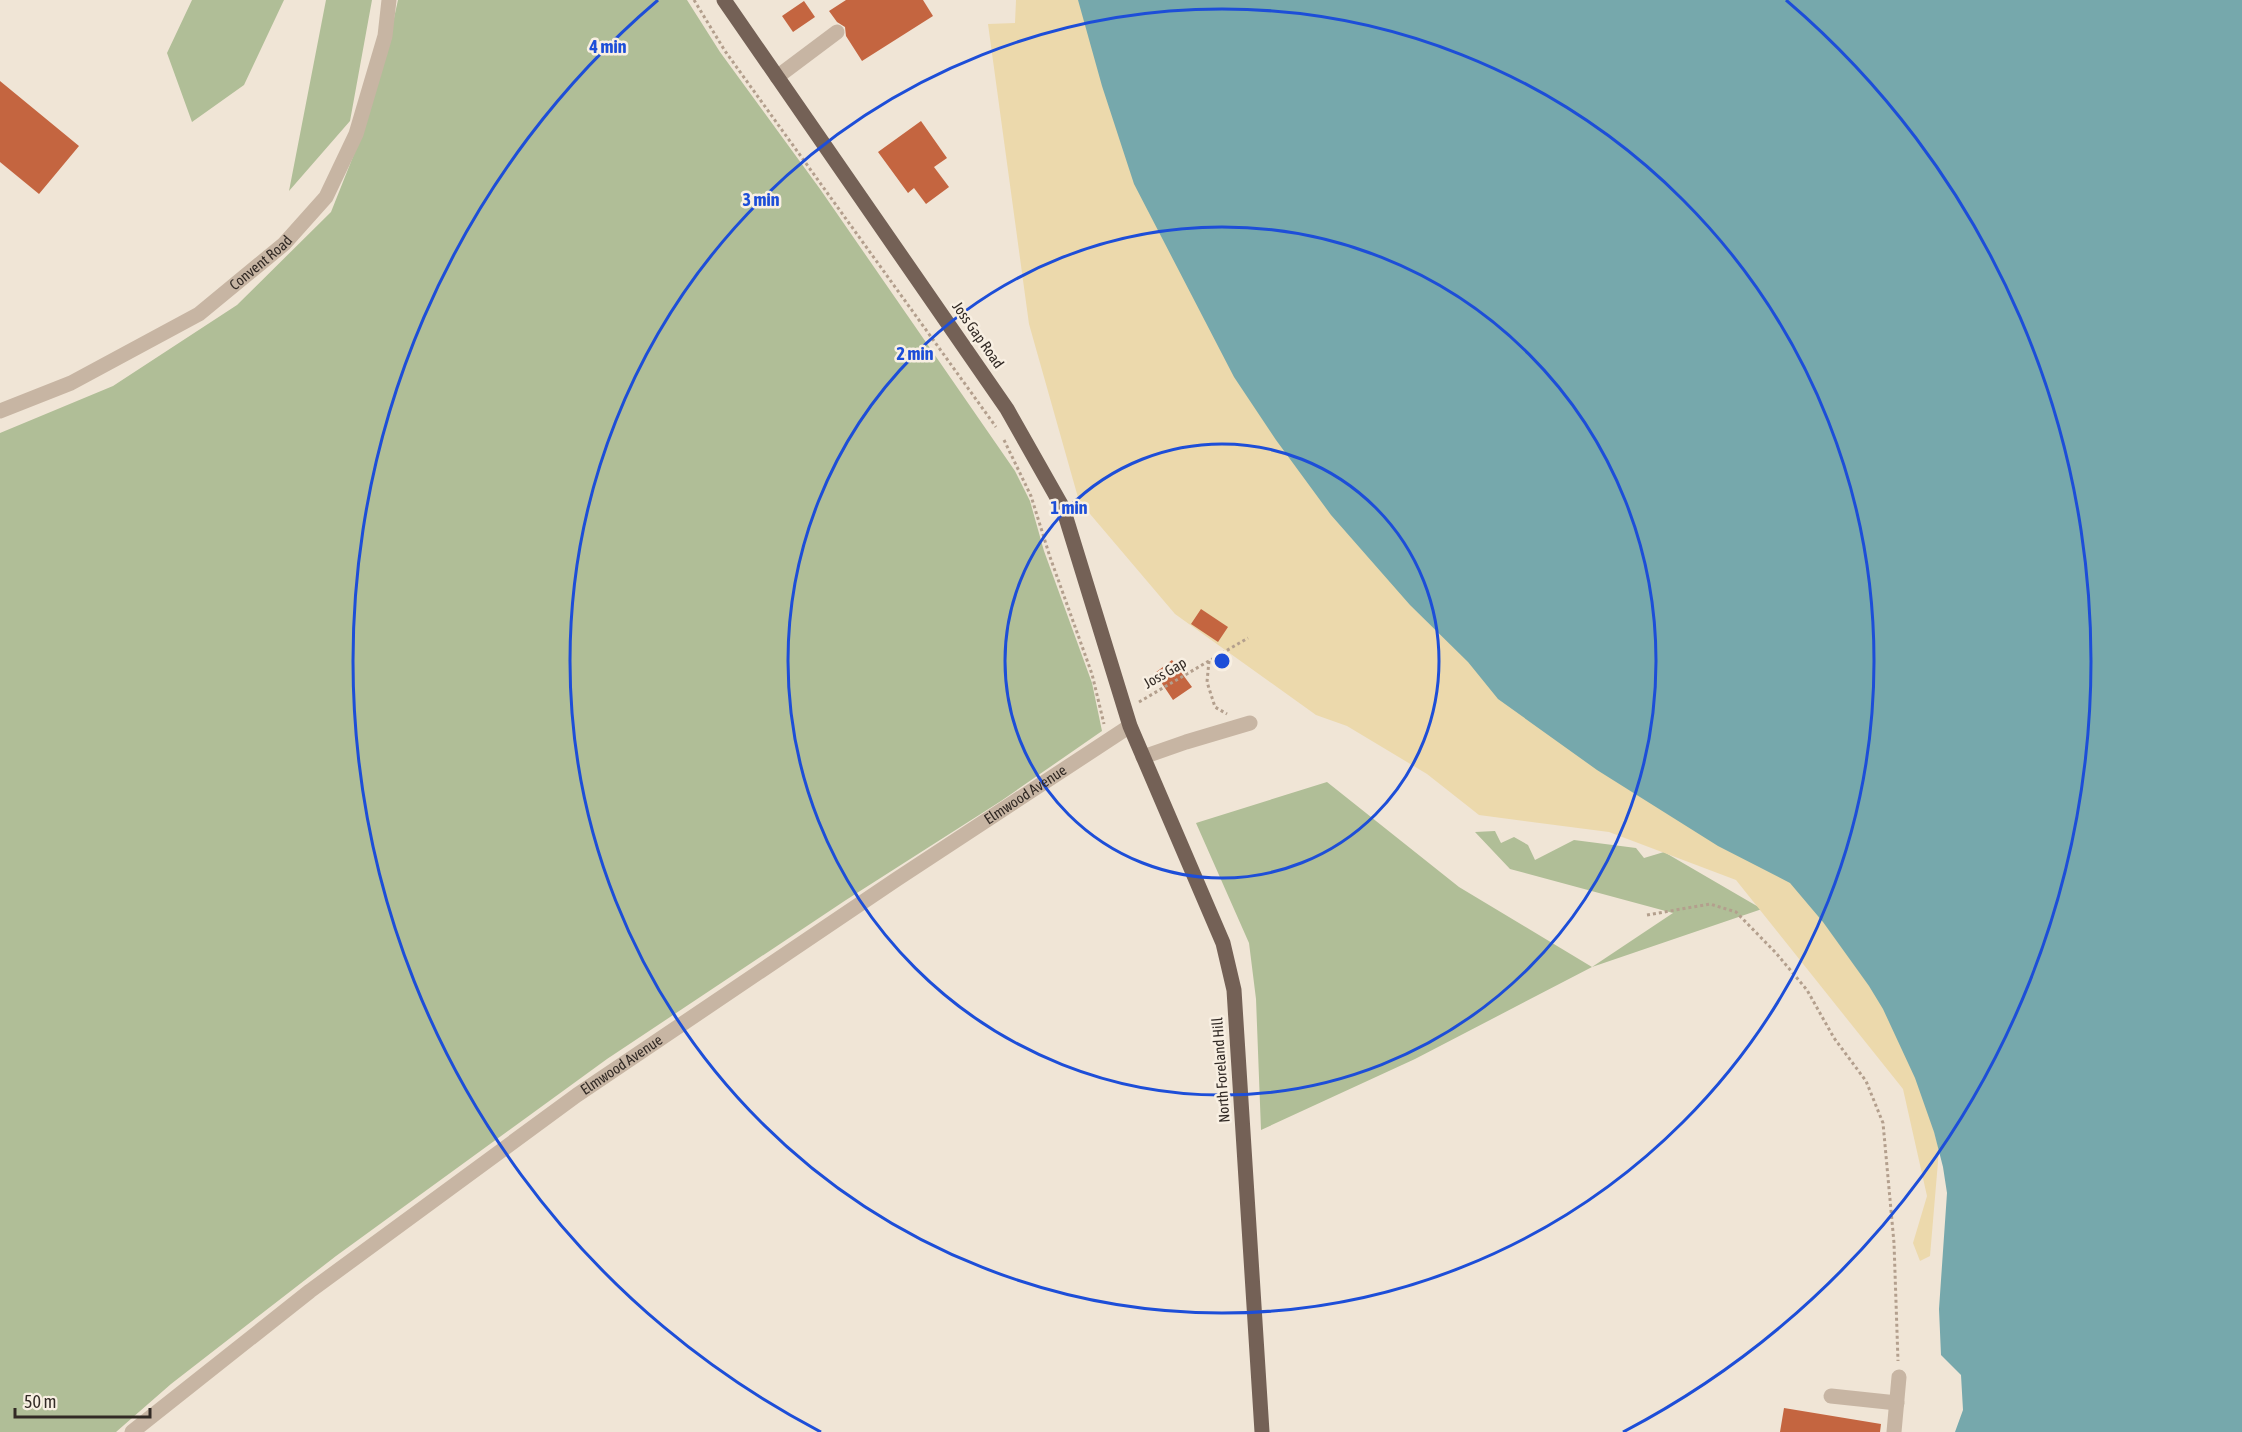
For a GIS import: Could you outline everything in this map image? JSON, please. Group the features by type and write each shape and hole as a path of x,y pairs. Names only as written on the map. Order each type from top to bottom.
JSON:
{"main road":[{"name":"Joss Gap Road","path":"724,0 1007,409 1063,508 1130,726"},
{"name":"North Foreland Hill","path":"1130,726 1223,943 1234,990 1262,1432"}],"street":[{"name":"Convent Road","path":"0,411 71,383 199,314 284,244 326,197 356,134 384,36 389,0"},
{"path":"777,77 837,32"},
{"path":"1143,757 1186,741 1250,723"},
{"name":"Elmwood Avenue","path":"132,1432 310,1291 586,1088 878,891 1130,726"},
{"path":"1894,1432 1899,1377"},
{"path":"1831,1396 1897,1404"}],"path":[{"path":"694,0 725,51 999,431 1031,496 1050,557 1092,674 1101,719 1111,738"},
{"name":"Joss Gap","path":"1125,710 1248,638"},
{"path":"1209,661 1207,682 1215,707"},
{"path":"1647,915 1710,904 1736,912 1776,953 1807,990 1834,1038 1866,1081 1883,1123 1894,1243 1899,1377"}],"green space":[{"path":"192,0 284,0 244,85 192,122 167,53"},
{"path":"326,0 372,0 350,121 289,191"},
{"path":"398,0 687,0 720,52 820,189 1015,471 1030,501 1044,551 1092,683 1102,731 1001,801 846,900 607,1059 336,1256 171,1384 116,1432 0,1432 0,433 113,386 237,305 331,212 362,134"},
{"path":"1327,782 1459,887 1592,967 1415,1059 1261,1130 1256,999 1249,943 1196,823"},
{"path":"1495,831 1501,843 1514,837 1528,845 1535,860 1574,840 1636,848 1644,858 1664,852 1762,909 1592,967 1673,913 1510,869 1475,832"}],"sand":[{"path":"1016,0 1115,0 1814,893 1906,1027 1939,1150 1930,1256 1920,1261 1913,1243 1927,1196 1903,1089 1736,880 1609,832 1479,815 1427,774 1347,726 1316,715 1175,614 1079,501 1029,324 988,24 1015,23"}],"water":[{"path":"1078,0 2242,0 2242,1432 1955,1432 1963,1410 1961,1375 1941,1355 1939,1309 1947,1193 1943,1167 1934,1132 1915,1078 1883,1009 1869,986 1823,922 1790,883 1718,846 1597,770 1498,699 1468,662 1410,605 1331,515 1276,440 1234,377 1134,184 1102,86"}],"building":[{"path":"846,0 923,0 933,16 862,61 846,36 845,27 837,22 829,11"},
{"path":"804,1 815,17 793,32 782,16"},
{"path":"0,81 79,146 39,194 0,162"},
{"path":"921,121 947,158 934,167 949,187 926,204 914,188 908,193 878,152"},
{"path":"1201,609 1228,627 1218,642 1191,624"},
{"path":"1172,660 1192,687 1173,700 1155,673"},
{"path":"1784,1408 1881,1424 1880,1432 1780,1432"}]}
